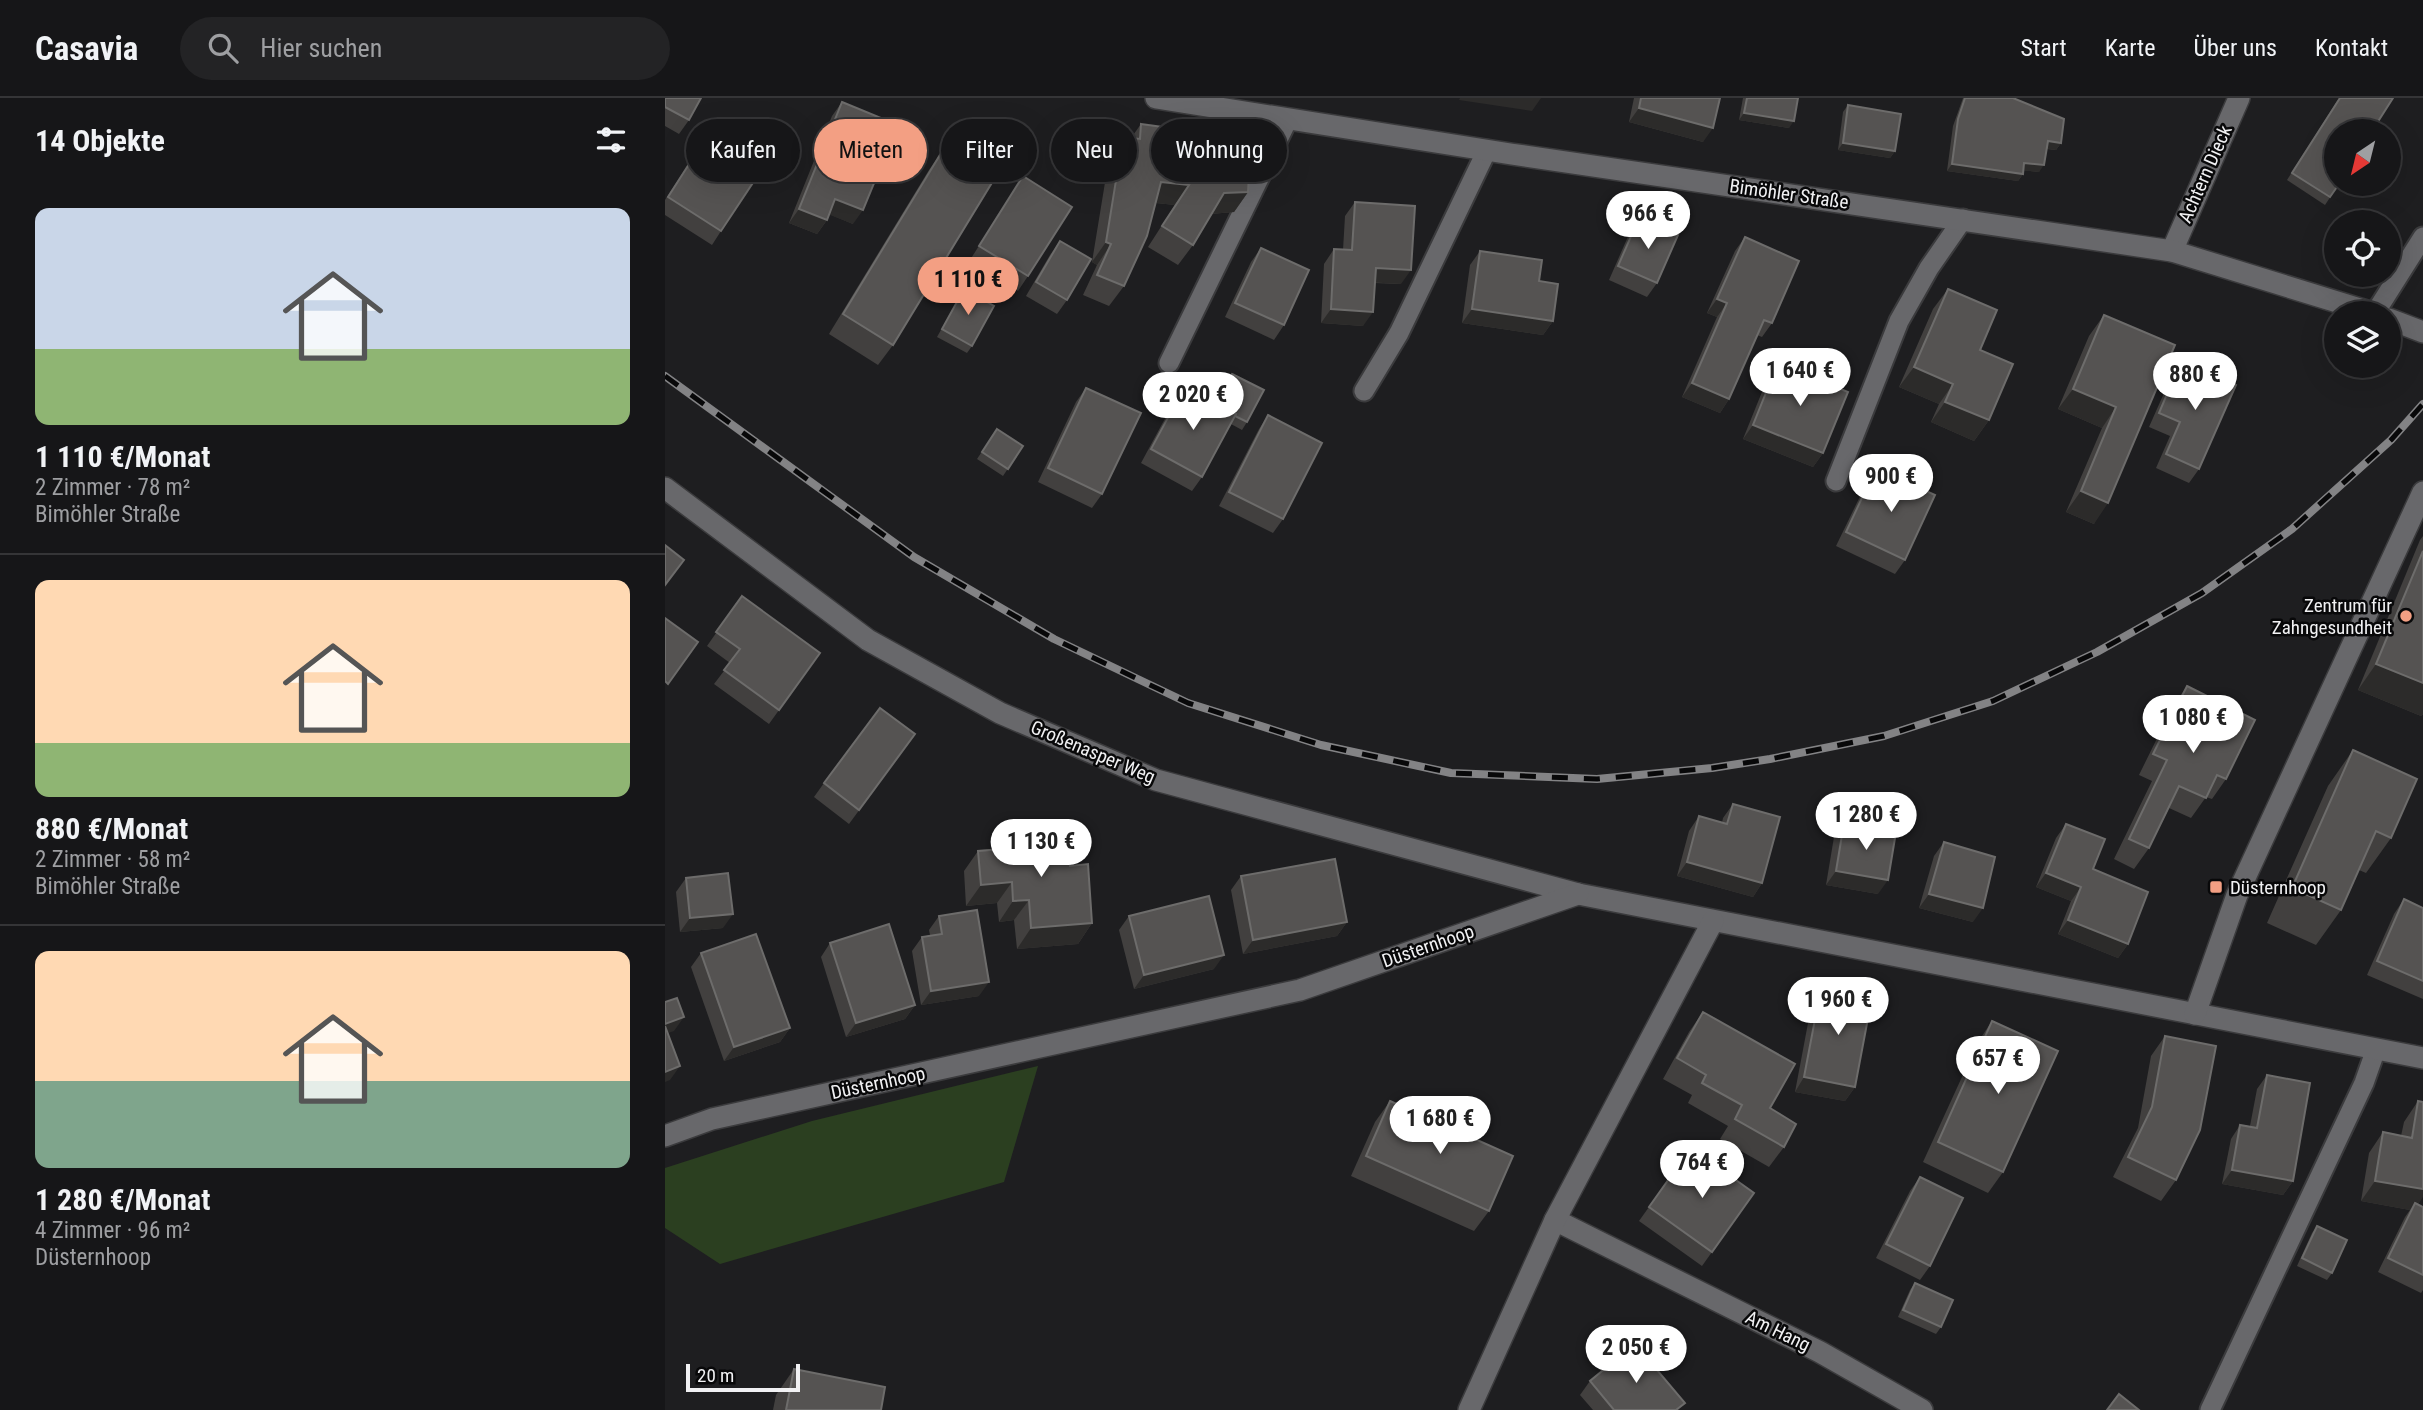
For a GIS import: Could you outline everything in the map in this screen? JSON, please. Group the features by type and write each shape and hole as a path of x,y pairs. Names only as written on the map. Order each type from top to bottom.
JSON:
{"street":[{"name":"Bimöhler Straße","path":"1156,98 1487,150 2172,251 2335,301"},
{"name":"Achtern Dieck","path":"2172,251 2239,98"},
{"path":"2401,324 2423,332"},
{"name":"Großenasper Weg","path":"665,488 868,640 1000,713 1156,780 1578,894"},
{"path":"2195,1014 2237,895 2423,492"},
{"path":"1578,894 2423,1058"},
{"name":"Düsternhoop","path":"665,1136 712,1119 1300,990 1578,894"},
{"path":"1469,1410 1555,1220 1713,921"},
{"name":"Am Hang","path":"1555,1220 1821,1352 1922,1410"}],"lane":[{"path":"1170,363 1288,119"},
{"path":"1364,391 1399,333 1487,150"},
{"path":"1836,481 1899,321 1929,268 1963,219"},
{"path":"2382,301 2423,237"},
{"path":"2210,1410 2364,1083 2376,1049"}],"green space":[{"path":"1038,1066 1004,1182 720,1264 665,1228 665,1168 812,1121"}],"building":[{"path":"665,98 701,98 690,119 665,107"},
{"path":"1641,98 1720,98 1713,128 1639,108"},
{"path":"1747,98 1798,98 1794,121 1744,113"},
{"path":"1965,98 2013,98 2064,119 2061,143 2048,141 2044,165 2024,163 2023,174 1952,164 1958,119"},
{"path":"2340,98 2393,98 2380,119 2327,119"},
{"path":"842,102 883,119 835,119"},
{"path":"1848,105 1901,114 1895,151 1843,143"},
{"path":"2324,123 2324,193 2292,173"},
{"path":"1141,124 1151,125 1151,182 1161,182 1147,236 1124,286 1097,275 1111,244 1106,242 1116,182 1137,182 1137,139 1140,139"},
{"path":"941,153 941,182 992,182 893,345 843,314 923,182 927,182 927,176"},
{"path":"686,169 686,182 753,182 721,231 668,197"},
{"path":"814,172 814,182 875,182 863,210 835,199 827,220 799,209"},
{"path":"1019,182 1032,182 1072,207 1028,276 979,246"},
{"path":"1161,182 1249,182 1248,192 1224,193 1193,245 1162,226 1189,185"},
{"path":"1355,202 1415,206 1411,270 1376,268 1373,312 1331,309 1334,249 1352,250"},
{"path":"1639,218 1678,235 1657,283 1618,266"},
{"path":"1745,237 1799,261 1772,323 1764,320 1729,399 1692,383 1727,303 1717,299"},
{"path":"1060,241 1091,259 1067,300 1036,282"},
{"path":"1261,248 1309,270 1284,325 1235,303"},
{"path":"1480,251 1542,260 1539,281 1558,284 1553,321 1472,309"},
{"path":"964,289 994,306 972,346 942,329"},
{"path":"1948,289 1997,310 1980,350 2013,364 1989,420 1945,402 1953,384 1914,367"},
{"path":"2104,315 2175,345 2108,503 2081,491 2116,407 2073,389"},
{"path":"2181,361 2236,385 2199,469 2166,454 2180,422 2159,413"},
{"path":"1778,363 1848,392 1823,453 1753,425"},
{"path":"1232,374 1264,390 1247,422 1216,403"},
{"path":"1185,386 1236,414 1202,477 1151,449"},
{"path":"1086,388 1141,413 1102,494 1048,468"},
{"path":"1268,415 1322,443 1283,519 1229,492"},
{"path":"997,429 1023,446 1008,469 982,452"},
{"path":"1876,468 1935,495 1905,560 1846,532"},
{"path":"665,545 684,560 665,585"},
{"path":"2423,551 2423,683 2376,664"},
{"path":"742,596 820,653 779,710 724,670 740,649 716,632"},
{"path":"665,618 698,642 668,684 665,681"},
{"path":"2187,686 2255,720 2226,779 2217,775 2206,798 2179,786 2149,848 2129,839 2167,760 2153,754"},
{"path":"880,708 915,734 859,810 824,783"},
{"path":"2353,750 2417,779 2391,838 2376,831 2341,910 2292,888"},
{"path":"1733,804 1780,817 1762,883 1687,862 1699,816 1727,824"},
{"path":"1844,823 1896,832 1888,880 1836,871"},
{"path":"2066,824 2105,839 2093,869 2148,892 2128,944 2068,920 2081,887 2046,873"},
{"path":"1067,833 1070,866 1088,864 1092,923 1031,928 1029,900 1013,901 1012,882 981,885 978,851 1002,849 1001,839"},
{"path":"1944,842 1995,857 1983,908 1929,894"},
{"path":"1335,859 1347,922 1253,940 1241,876"},
{"path":"728,873 733,914 690,918 686,878"},
{"path":"1209,896 1224,955 1144,975 1129,916"},
{"path":"2404,899 2423,908 2423,981 2377,961"},
{"path":"977,910 989,982 931,991 922,937 942,934 939,916"},
{"path":"889,924 915,1005 856,1023 830,943"},
{"path":"756,934 790,1028 734,1047 701,953"},
{"path":"1821,988 1872,997 1855,1087 1804,1077"},
{"path":"677,998 684,1017 665,1024 665,1002"},
{"path":"1703,1012 1795,1064 1770,1108 1796,1124 1784,1147 1735,1119 1742,1105 1702,1083 1706,1075 1677,1058"},
{"path":"1992,1021 2058,1051 2003,1172 1938,1142"},
{"path":"665,1026 680,1066 665,1072"},
{"path":"2165,1036 2216,1046 2200,1130 2176,1180 2128,1157 2152,1107"},
{"path":"2267,1075 2310,1083 2293,1181 2232,1170 2240,1125 2257,1128"},
{"path":"1390,1101 1513,1156 1489,1211 1366,1156"},
{"path":"2418,1101 2423,1102 2423,1189 2375,1181 2383,1132 2412,1138"},
{"path":"1691,1148 1754,1193 1712,1252 1649,1207"},
{"path":"1920,1177 1963,1198 1930,1266 1886,1244"},
{"path":"2415,1203 2423,1207 2423,1275 2388,1258"},
{"path":"2317,1226 2347,1240 2332,1273 2302,1258"},
{"path":"1915,1283 1953,1300 1941,1327 1903,1310"},
{"path":"1635,1344 1685,1403 1676,1410 1614,1410 1590,1381"},
{"path":"794,1369 885,1387 881,1410 786,1410"},
{"path":"2119,1394 2139,1410 2107,1410"}],"railway":[{"path":"665,376 914,557 1054,639 1188,703 1321,745 1451,773 1597,779 1712,768 1770,759 1884,736 1993,701 2097,652 2202,593 2292,529 2391,440 2423,404"}],"place":[{"name":"Zentrum für Zahngesundheit","path":"2406,616"},
{"name":"Düsternhoop","path":"2216,887"}]}
